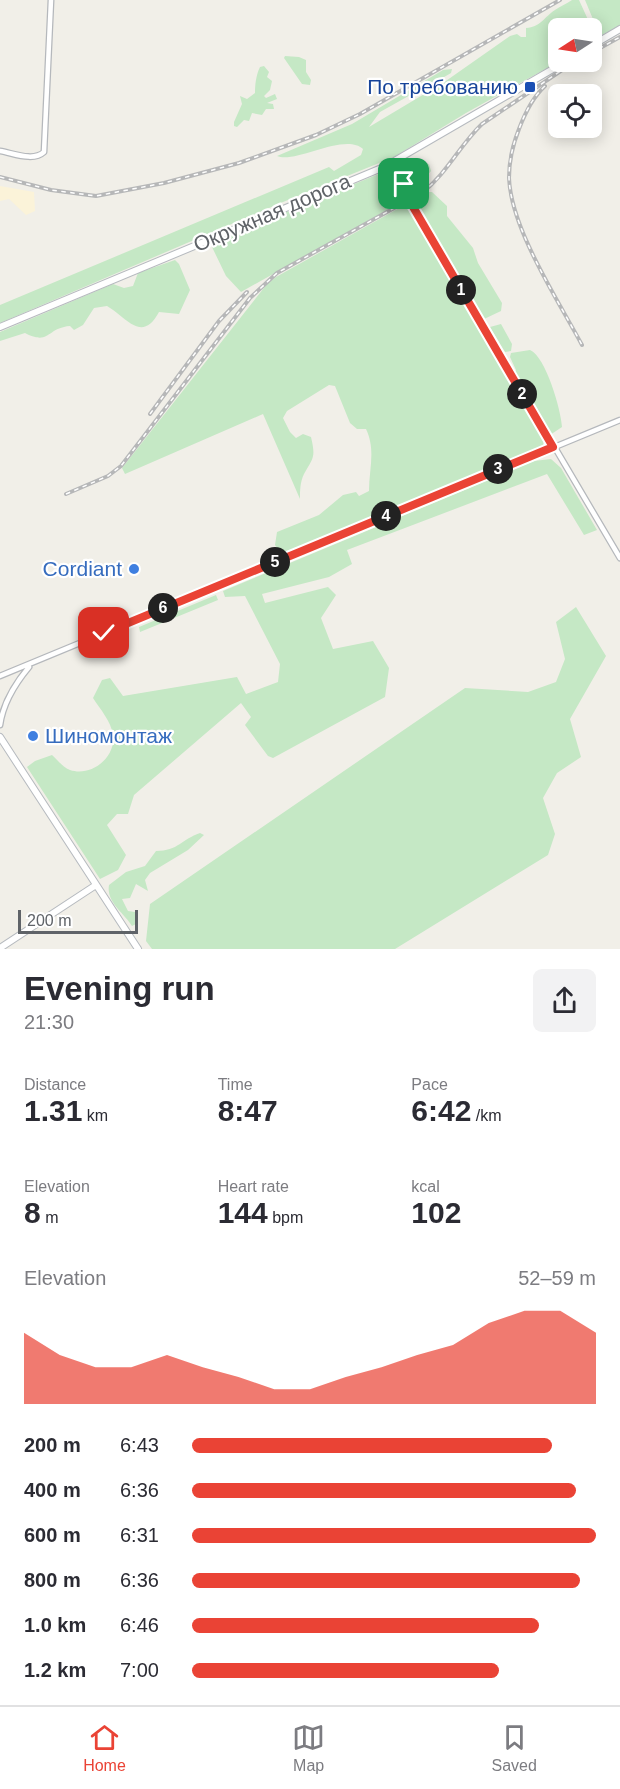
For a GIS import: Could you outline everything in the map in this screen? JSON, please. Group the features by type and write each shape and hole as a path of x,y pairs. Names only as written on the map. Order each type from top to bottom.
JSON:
{"main road":[{"path":"602,40 620,29"},
{"name":"Окружная дорога","path":"0,327 398,160 548,72"},
{"path":"0,737 138,949"},
{"path":"0,948 96,885"}],"street":[{"path":"0,151 32,157 40,156 44,152 51,0"},
{"path":"398,160 409,200 620,558"},
{"path":"0,676 620,420"},
{"path":"0,725 1,715 9,696 30,665"}],"green space":[{"path":"572,0 579,0 587,18 548,18 548,68 466,113 394,157 0,323 0,305 329,167 334,171 361,155 363,149 355,145 344,144 296,156 277,156 352,124 443,70 452,69 451,73 439,80 443,83 510,36 517,34 526,37 526,28 539,24 555,10","holes":["430,84 432,85 431,90 369,127 380,112"]},
{"path":"585,0 620,0 620,25 602,35 602,18 592,18"},
{"path":"285,56 306,60 306,72 311,80 310,85 302,84 284,58"},
{"path":"264,66 269,72 267,77 272,81 270,90 264,96 266,98 275,94 277,99 267,103 273,104 274,109 266,109 262,115 252,113 249,121 244,120 237,127 234,126 242,104 240,96 247,99 255,93 260,67"},
{"path":"413,160 418,166 429,164 431,171 427,176 427,185 412,194 409,188 415,185 409,176"},
{"path":"386,171 398,171 399,184 405,200 241,292 226,276 212,247 216,241"},
{"path":"427,192 432,192 447,206 447,216 473,248 478,263 502,303 501,311 482,320 415,202"},
{"path":"408,203 544,437 543,447 284,555 279,554 275,545 277,532 319,515 343,495 356,492 359,496 369,491 371,444 369,437 366,429 357,429 350,423 335,386 329,385 287,411 283,418 296,438 303,434 311,437 313,444 313,457 302,480 300,499 263,414 125,474 122,468 267,284"},
{"path":"175,260 190,290 179,314 159,312 153,321 140,327 127,321 107,306 94,308 83,325 74,330 70,326 62,327 44,337 33,337 25,333 0,341 0,332 113,284 124,288 133,286 138,273"},
{"path":"501,324 512,344 511,351 505,352 490,327"},
{"path":"530,350 542,363 547,373 559,409 562,427 550,435 514,373 516,370 510,357 511,353"},
{"path":"551,459 561,468 597,530 584,535 547,474 347,550 352,564 329,577 262,594 265,603 328,587 336,595 321,618 333,649 373,641 389,668 385,697 273,758 268,756 245,725 251,717 241,703 134,795 128,814 117,814 107,825 126,855 118,870 100,879 27,767 35,761 52,755 67,769 86,771 94,768 106,758 113,743 112,730 93,698 102,680 110,678 123,696 237,677 246,694 278,682 280,664 245,596 225,597 223,591 534,461"},
{"path":"216,595 218,600 140,632 139,627"},
{"path":"576,607 606,656 570,719 581,757 557,773 543,798 555,834 548,855 395,949 152,949 146,941 150,904 465,688 528,692 556,682 565,659 556,622"},
{"path":"200,833 204,835 188,850 150,873 145,880 148,891 136,884 130,898 122,899 128,911 135,912 136,924 132,926 110,897 109,885 126,872 145,866 156,851 175,847"}],"sand":[{"path":"0,186 34,192 35,211 26,215 9,199 0,201"}],"railway":[{"path":"0,177 51,190 96,196 164,183 239,163 316,135 360,114 560,0"},
{"path":"602,47 620,37"},
{"path":"66,494 108,476 121,466 250,298 277,273 423,192 482,124 559,72"},
{"path":"545,86 529,106 521,123 511,159 509,178 518,219 537,264 582,345"},
{"path":"150,414 219,321 247,292"}],"place":[{"name":"По требованию","path":"530,87"},
{"name":"Cordiant","path":"134,569"},
{"name":"Шиномонтаж","path":"33,736"}],"route":[{"path":"104,633 553,447 405,193 404,184"}]}
